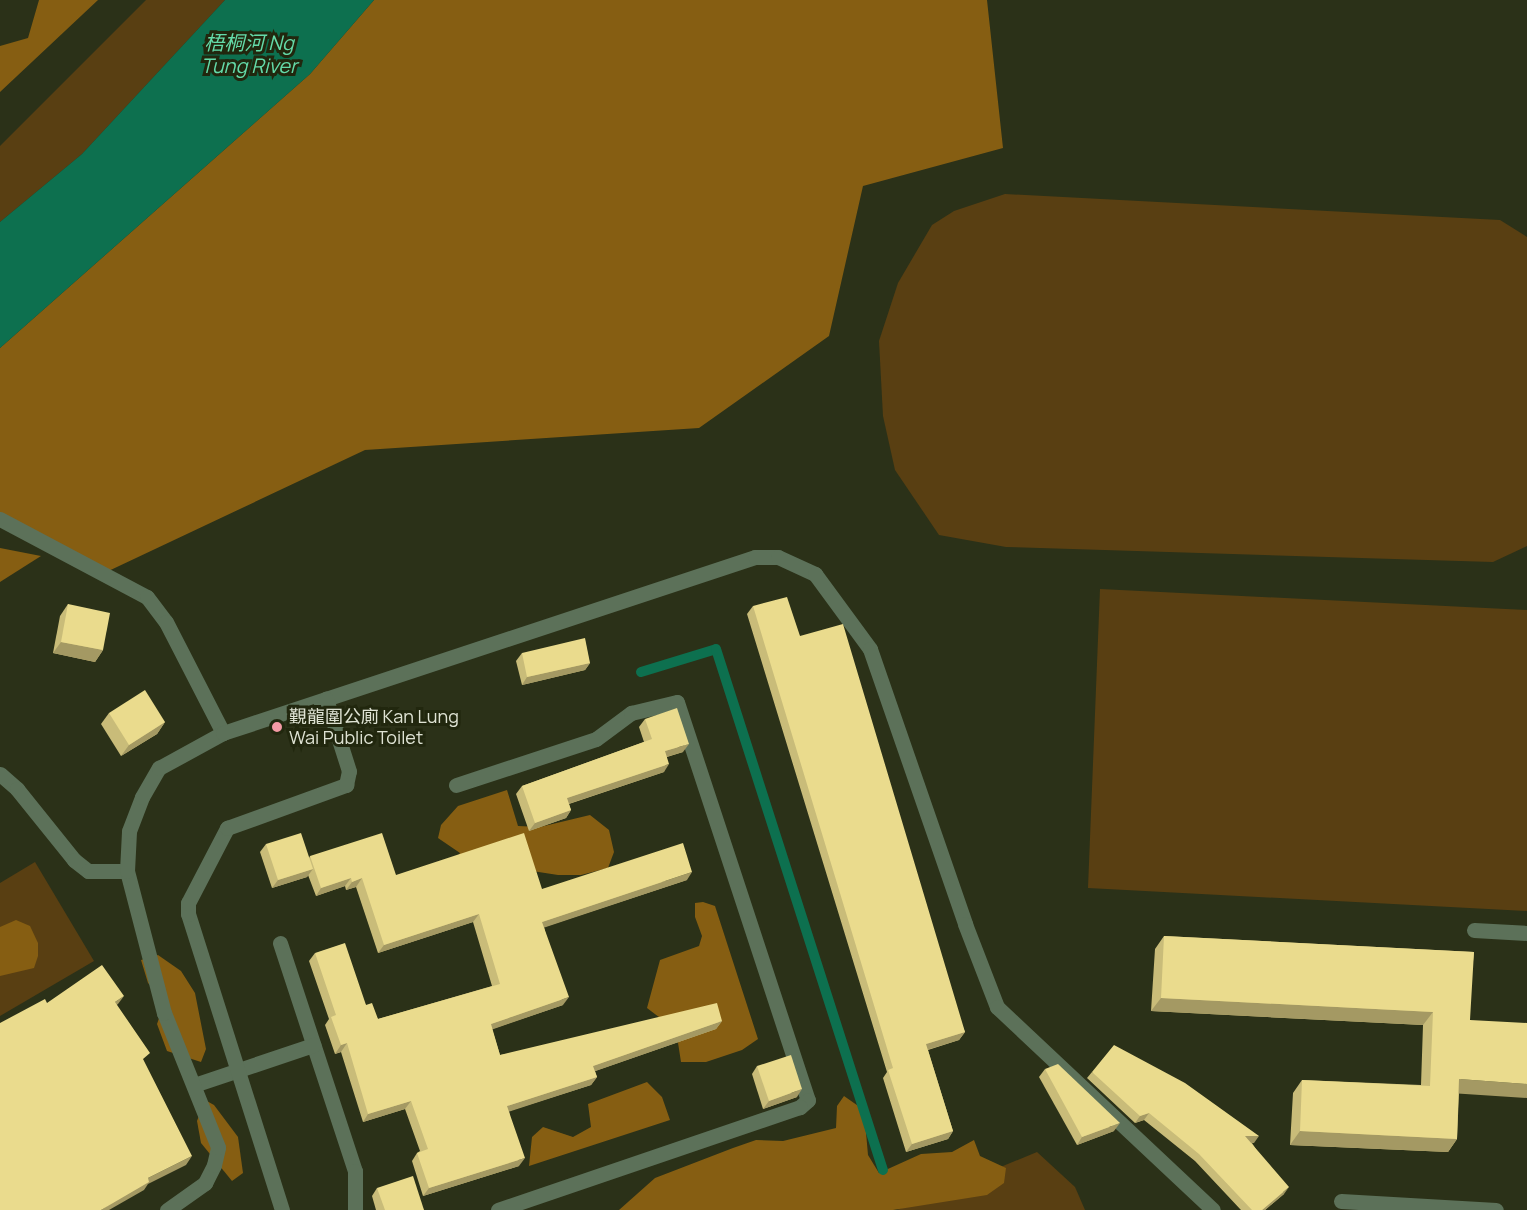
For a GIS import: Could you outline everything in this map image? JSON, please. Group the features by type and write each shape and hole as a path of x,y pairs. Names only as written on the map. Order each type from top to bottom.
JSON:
{"street":[{"path":"0,519 147,597 166,622 223,733"},
{"path":"167,1210 200,1187 214,1165 218,1147 157,992 127,871 129,831 159,768 223,733 755,557 778,557 815,574 870,649 884,681 964,924 997,1007 1213,1210"},
{"path":"282,1210 241,1071 188,914 188,903 227,828 346,785 349,771 326,699"},
{"path":"456,785 596,739 631,713 677,702 808,1100 800,1107 498,1210"},
{"path":"0,774 17,789 74,860 88,871 127,871"},
{"path":"1474,930 1527,933"},
{"path":"280,943 355,1171 356,1210"},
{"path":"194,1085 313,1045"},
{"path":"1341,1201 1496,1210"}],"shaded area":[{"path":"39,0 98,0 0,92 0,46 28,38"},
{"path":"146,0 225,0 82,154 0,222 0,146"},
{"path":"374,0 987,0 1003,148 863,186 829,336 699,428 365,450 100,575 0,519 0,348 310,74"},
{"path":"1005,194 1500,220 1527,237 1527,546 1493,562 1006,547 939,535 895,470 883,416 879,341 898,283 932,225 954,211"},
{"path":"0,548 41,556 0,582"},
{"path":"1100,589 1527,610 1527,911 1088,888"},
{"path":"507,790 518,826 540,827 590,815 609,830 614,852 608,868 581,875 558,875 456,859 460,853 438,838 441,825 458,806"},
{"path":"35,862 94,961 0,1016 0,883"},
{"path":"703,902 715,906 758,1039 742,1050 706,1062 681,1062 676,1030 647,1008 660,960 699,946 702,936 695,917 695,903"},
{"path":"16,920 30,926 38,943 38,956 34,968 0,976 0,927"},
{"path":"158,955 181,971 195,993 206,1049 201,1062 167,1051 157,1024 165,1001 148,983 141,960"},
{"path":"647,1082 662,1097 670,1120 529,1166 532,1137 543,1127 573,1137 591,1127 588,1104"},
{"path":"844,1096 864,1110 868,1155 879,1173 921,1154 952,1152 974,1140 980,1156 1006,1168 1004,1183 987,1195 893,1210 619,1210 655,1178 733,1148 756,1140 783,1141 836,1128 837,1106"},
{"path":"205,1100 214,1105 238,1137 243,1173 232,1181 201,1143 197,1121"},
{"path":"1037,1152 1075,1187 1085,1210 897,1210"}],"water":[{"name":"梧桐河 Ng Tung River","path":"225,0 374,0 310,74 0,348 0,222 82,154"}],"building":[{"path":"787,597 800,636 843,624 965,1032 926,1044 953,1131 912,1144 888,1070 893,1068 753,606"},
{"path":"68,604 110,613 103,650 61,642"},
{"path":"585,638 590,663 527,677 522,653"},
{"path":"145,690 165,722 129,745 109,713"},
{"path":"677,708 689,744 665,751 669,764 567,798 571,810 535,823 522,786 652,739 645,719"},
{"path":"301,833 313,869 278,880 266,844"},
{"path":"382,833 396,875 524,833 542,889 683,843 692,872 542,922 569,997 491,1024 500,1055 717,1003 722,1021 593,1066 597,1077 507,1106 525,1158 429,1188 417,1153 428,1149 411,1101 368,1114 347,1043 341,1045 331,1017 336,1015 315,953 345,943 366,1005 372,1003 378,1019 500,984 479,914 384,945 362,878 352,882 351,878 321,888 310,856"},
{"path":"1164,936 1474,952 1470,1020 1527,1023 1527,1084 1459,1079 1457,1139 1300,1131 1302,1080 1430,1086 1433,1012 1161,998"},
{"path":"102,965 124,996 115,1002 150,1053 143,1059 192,1156 148,1178 149,1182 101,1210 0,1210 0,1023 45,999 47,1003"},
{"path":"1114,1045 1185,1083 1259,1136 1245,1136 1289,1187 1262,1210 1252,1210 1199,1154 1149,1113 1140,1116 1092,1072"},
{"path":"791,1055 802,1089 769,1101 757,1066"},
{"path":"1058,1064 1120,1123 1082,1137 1045,1069"},
{"path":"413,1176 424,1210 385,1210 377,1188"}],"waterway":[{"path":"641,672 716,649 883,1170"}],"place":[{"name":"覲龍圍公廁 Kan Lung Wai Public Toilet","path":"277,727"}]}
